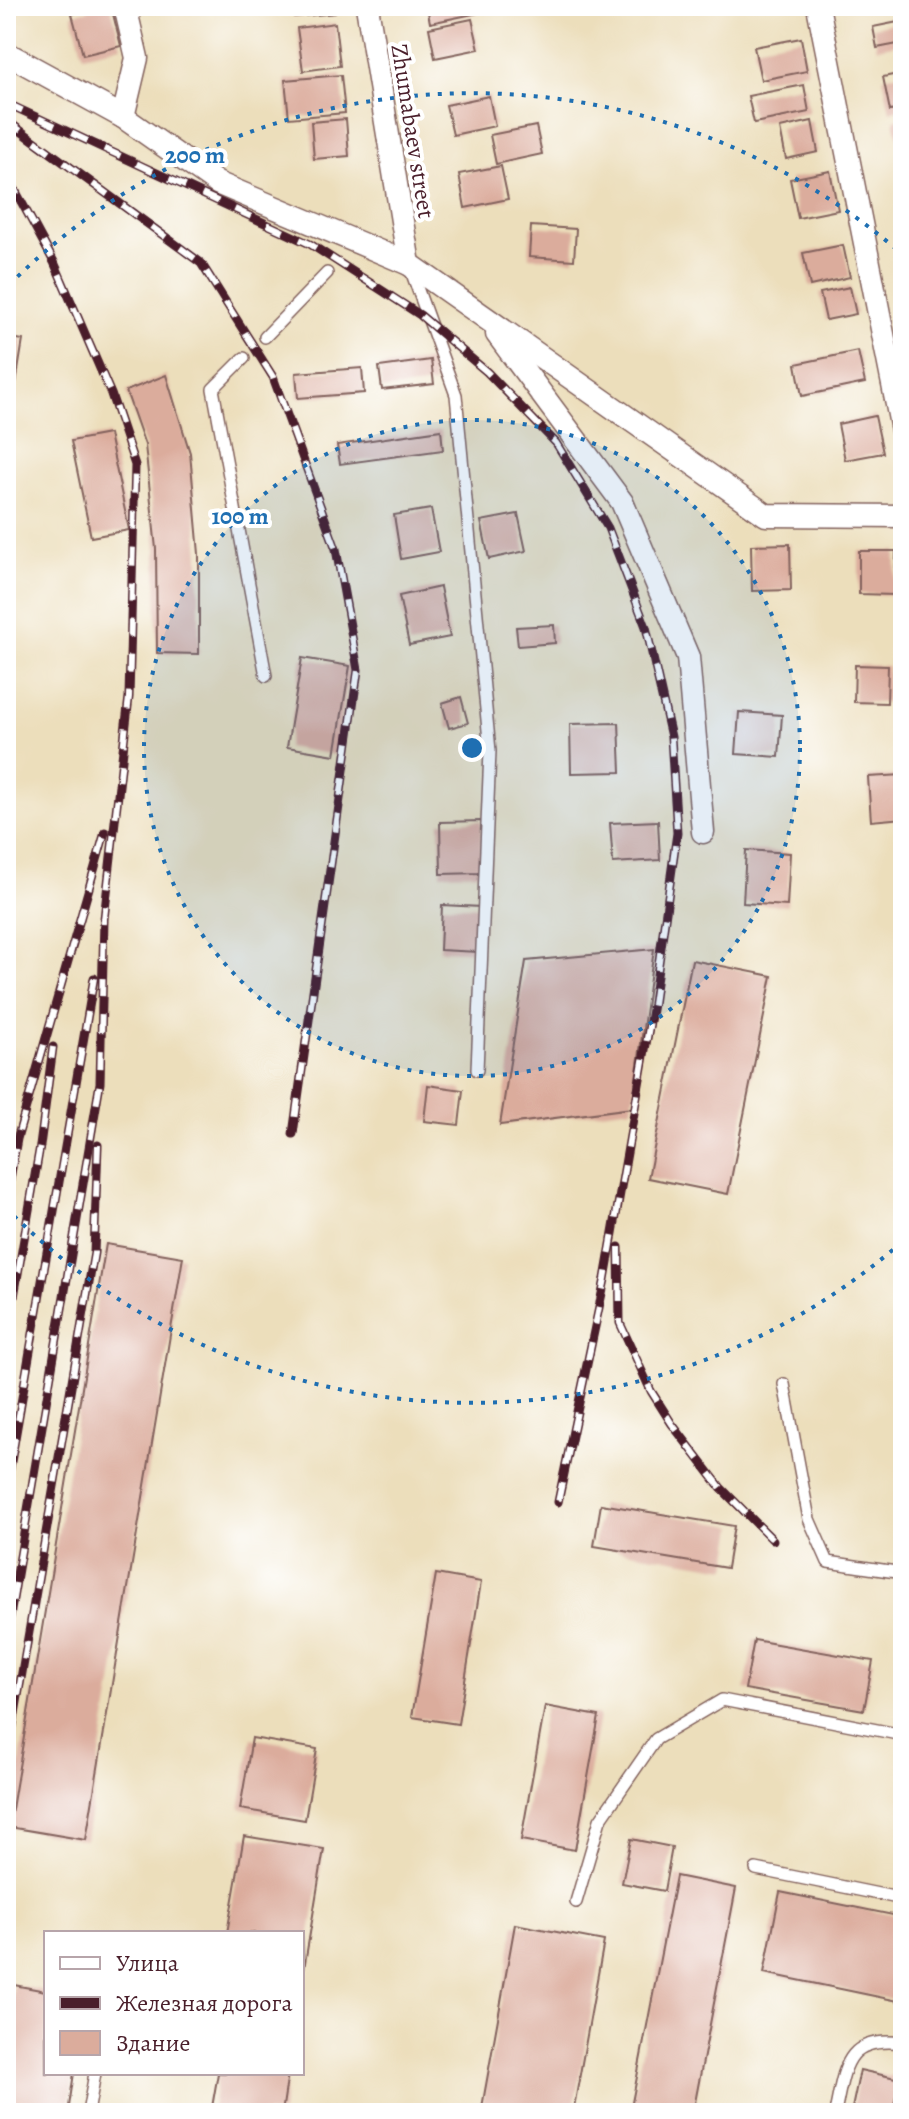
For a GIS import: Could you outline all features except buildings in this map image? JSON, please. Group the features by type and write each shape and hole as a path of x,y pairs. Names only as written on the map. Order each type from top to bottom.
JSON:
{"street":[{"path":"123,117 137,58 125,6"},
{"name":"Zhumabaev street","path":"367,6 409,264"},
{"path":"818,6 903,435"},
{"path":"6,53 123,117 217,183 352,247 409,264 766,515 903,516"},
{"path":"484,317 622,502 688,657 703,832"}],"lane":[{"path":"409,264 456,395 490,751 477,1070"},
{"path":"265,337 327,273"},
{"path":"244,358 213,389 266,676"},
{"path":"784,1384 809,1519 828,1562 903,1573"},
{"path":"576,1902 600,1820 656,1739 722,1700 903,1735"},
{"path":"756,1869 903,1899"},
{"path":"835,2113 845,2065 860,2047 880,2040 903,2043"},
{"path":"88,2113 95,2075"}],"railway":[{"path":"6,103 310,244 420,315 487,372 556,443 608,528 646,627 671,737 677,833 653,1004 605,1279 558,1502"},
{"path":"6,120 201,263 273,377 336,549 358,670 293,1134"},
{"path":"6,181 15,190 54,262 111,394 135,465 129,697 104,919 100,1083 6,1640"},
{"path":"6,1202 17,1139 105,832"},
{"path":"6,1491 94,978"},
{"path":"6,1343 40,1146 53,1047"},
{"path":"6,1766 94,1253 98,1145"},
{"path":"619,1247 620,1323 651,1391 721,1488 773,1540"}]}
